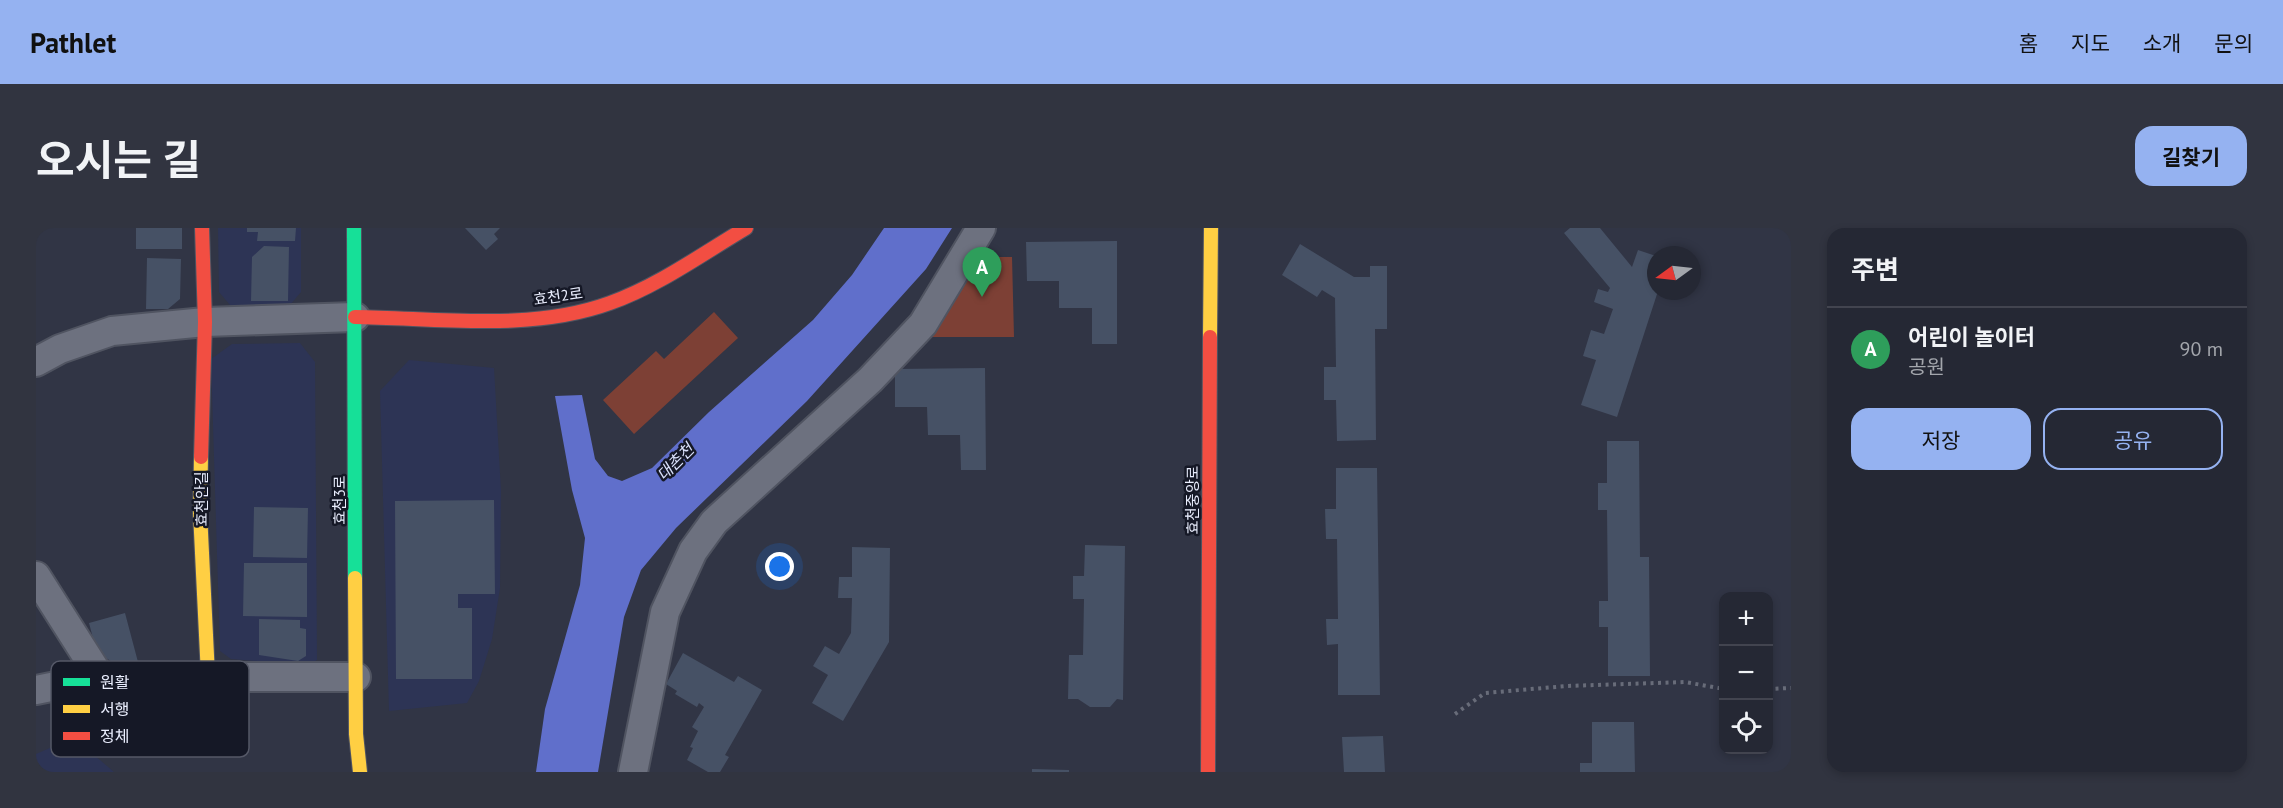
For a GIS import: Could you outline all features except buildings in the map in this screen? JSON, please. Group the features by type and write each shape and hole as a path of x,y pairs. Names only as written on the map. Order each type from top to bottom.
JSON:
{"street":[{"name":"효천안길","path":"202,228 205,322 200,512 207,661"},
{"name":"효천3로","path":"354,228 356,734 360,772"},
{"name":"효천2로","path":"355,317 514,318 575,313 609,304 651,285 747,228"},
{"path":"633,772 665,612 693,551 714,522 870,380 924,324 981,228"},
{"name":"효천중앙로","path":"1208,772 1211,228"},
{"path":"36,362 60,349 112,331 205,322 355,317"},
{"path":"36,576 90,661"},
{"path":"249,676 356,677"},
{"path":"36,690 51,687"}],"path":[{"path":"1455,714 1485,693 1567,686 1685,682 1719,689"},
{"path":"1773,689 1791,688"}],"shaded area":[{"path":"218,228 301,228 301,292 290,305 230,305 219,292"},
{"path":"974,257 1012,257 1014,337 927,337"},
{"path":"714,312 738,338 634,434 603,400 656,351 664,359"},
{"path":"300,343 315,362 317,660 308,665 231,659 220,651 211,359 232,344"},
{"path":"409,360 494,368 501,491 500,588 492,639 479,681 467,703 389,711 380,391"},
{"path":"51,748 51,757 96,757 114,772 36,772 36,754"}],"water":[{"name":"대촌천","path":"884,228 952,228 926,269 807,401 676,528 641,570 624,617 598,772 536,772 545,709 580,585 585,538 572,490 555,396 582,395 595,459 608,476 622,481 652,468 709,412 813,320 852,275"}],"traffic: fast":[{"path":"354,228 355,578"}],"traffic: slow":[{"path":"1210,337 1211,228"},
{"path":"201,457 200,512 207,661"},
{"path":"355,578 356,734 360,772"}],"traffic: jam":[{"path":"201,457 205,322 202,228"},
{"path":"355,317 484,321 548,318 579,312 610,303 645,288 746,228"},
{"path":"1208,772 1210,337"}],"place":[{"name":"어린이 놀이터","path":"982,297"}]}
